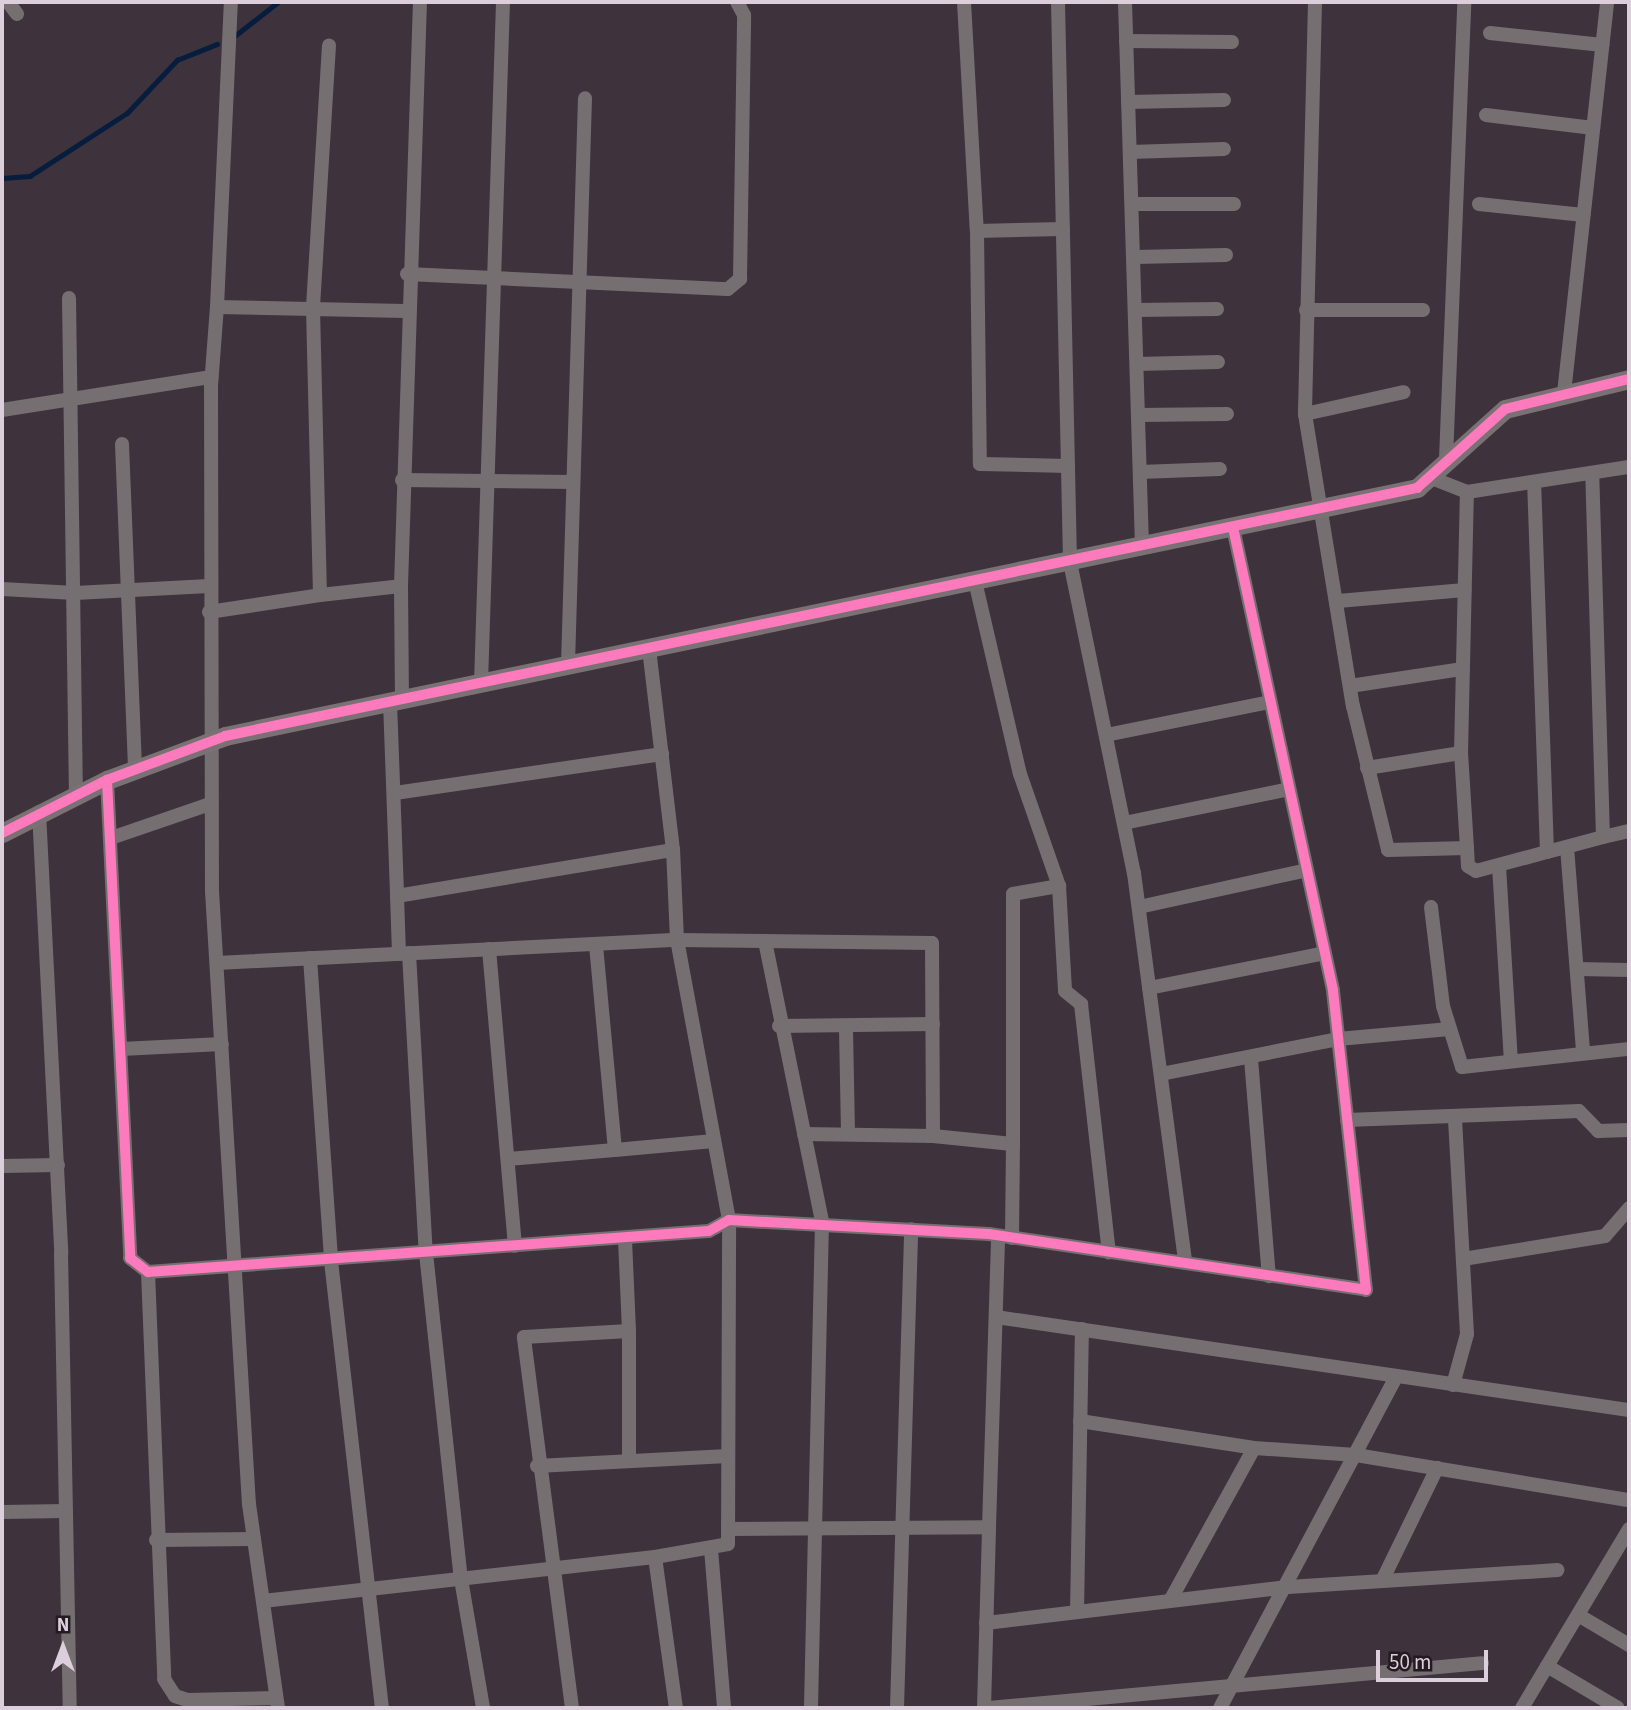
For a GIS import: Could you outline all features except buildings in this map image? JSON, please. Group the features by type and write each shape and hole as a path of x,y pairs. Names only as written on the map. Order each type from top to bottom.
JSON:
{"street":[{"path":"8,2 18,14"},
{"path":"211,388 231,2"},
{"path":"420,2 405,311 401,586 396,700 397,896 404,954 426,1253 461,1579 483,1708"},
{"path":"481,683 491,480 503,2"},
{"path":"407,274 580,278 727,289 740,279 744,15 737,2"},
{"path":"964,2 977,231 980,464 1068,466"},
{"path":"1058,2 1070,562 1139,907 1185,1263"},
{"path":"1125,2 1142,547"},
{"path":"1315,2 1305,414 1324,510 1350,686 1388,850 1467,848"},
{"path":"1446,459 1464,2"},
{"path":"1564,393 1607,2"},
{"path":"1490,33 1602,45"},
{"path":"1126,41 1232,41"},
{"path":"320,595 313,307 329,46"},
{"path":"568,664 585,98"},
{"path":"1128,102 1224,100"},
{"path":"1486,115 1593,128"},
{"path":"1130,152 1224,149"},
{"path":"1133,204 1234,204"},
{"path":"1479,204 1583,215"},
{"path":"977,231 1063,229"},
{"path":"1135,257 1226,255"},
{"path":"69,298 76,795"},
{"path":"217,307 405,311"},
{"path":"1136,310 1217,309"},
{"path":"1306,310 1423,310"},
{"path":"1137,364 1218,362"},
{"path":"2,410 211,377 208,743 217,963 254,1538 277,1703 175,1696 164,1679 156,1540 148,1272"},
{"path":"2,833 107,780 208,743 396,700 1233,529 1417,488 1446,459 1506,409 1629,379"},
{"path":"1305,414 1404,392"},
{"path":"1139,415 1227,414"},
{"path":"122,444 135,769"},
{"path":"1429,477 1467,492 1629,467"},
{"path":"1140,472 1220,468"},
{"path":"1592,473 1603,837"},
{"path":"402,480 573,482"},
{"path":"1534,482 1547,852"},
{"path":"1467,492 1461,753 1471,871 1629,831"},
{"path":"107,780 130,1258 148,1272 235,1269 709,1231 729,1220 822,1222 1005,1237 1366,1290 1338,1039 1325,953 1233,529"},
{"path":"975,581 1020,774 1059,886 1065,991 1081,1004 1109,1252"},
{"path":"2,589 75,593 209,586"},
{"path":"209,612 401,586"},
{"path":"1338,601 1465,590"},
{"path":"263,1601 655,1557 728,1544 729,1220 677,940 673,850 649,648"},
{"path":"1350,686 1463,669"},
{"path":"1106,736 1270,702"},
{"path":"1367,768 1461,753"},
{"path":"395,793 662,754"},
{"path":"1124,822 1289,789"},
{"path":"111,838 210,804"},
{"path":"39,812 58,1165 70,1708"},
{"path":"1567,847 1583,1050"},
{"path":"397,896 673,850"},
{"path":"1499,866 1511,1060"},
{"path":"1139,907 1307,870"},
{"path":"984,1708 996,1317 1013,1144 1013,894 1059,886"},
{"path":"1432,907 1450,1029 1462,1067 1583,1050 1629,1049"},
{"path":"217,963 677,940 932,943 933,1136"},
{"path":"765,941 779,1026 822,1222 811,1708"},
{"path":"596,944 615,1150"},
{"path":"489,949 515,1246"},
{"path":"1149,988 1325,953"},
{"path":"310,958 331,1261 365,1591 382,1708"},
{"path":"1577,968 1629,970"},
{"path":"779,1026 846,1029 933,1024"},
{"path":"846,1029 848,1134"},
{"path":"1161,1074 1251,1059 1338,1039 1450,1029"},
{"path":"121,1049 222,1044"},
{"path":"1251,1059 1269,1276"},
{"path":"1347,1120 1579,1111 1598,1131 1629,1130"},
{"path":"1453,1385 1467,1334 1455,1116"},
{"path":"804,1134 933,1136 1013,1144"},
{"path":"508,1159 714,1141"},
{"path":"2,1166 58,1165"},
{"path":"1463,1259 1605,1236 1629,1209"},
{"path":"897,1708 911,1229"},
{"path":"625,1238 629,1331 629,1461"},
{"path":"996,1317 1629,1410"},
{"path":"1077,1612 1082,1329"},
{"path":"572,1708 537,1465 524,1337 629,1331"},
{"path":"1220,1708 1288,1587 1396,1377"},
{"path":"1080,1421 1254,1448 1356,1455 1629,1500"},
{"path":"1171,1599 1254,1448"},
{"path":"537,1465 728,1456"},
{"path":"1382,1581 1437,1468"},
{"path":"2,1512 66,1511"},
{"path":"728,1529 902,1524 989,1527"},
{"path":"1522,1708 1629,1529"},
{"path":"156,1540 254,1538"},
{"path":"711,1549 724,1708"},
{"path":"655,1557 676,1708"},
{"path":"986,1623 1288,1587 1557,1570"},
{"path":"1578,1615 1629,1645"},
{"path":"989,1708 1232,1688 1482,1663"},
{"path":"1547,1666 1618,1708"}],"waterway":[{"path":"232,38 278,2"},
{"path":"2,178 30,176 127,113 177,60 217,44"}],"cycle path":[{"path":"2,833 107,780 225,736 1417,488 1505,409 1629,379"},
{"path":"107,780 130,1258 148,1272 709,1231 729,1220 989,1234 1366,1290 1333,990 1233,529"}]}
